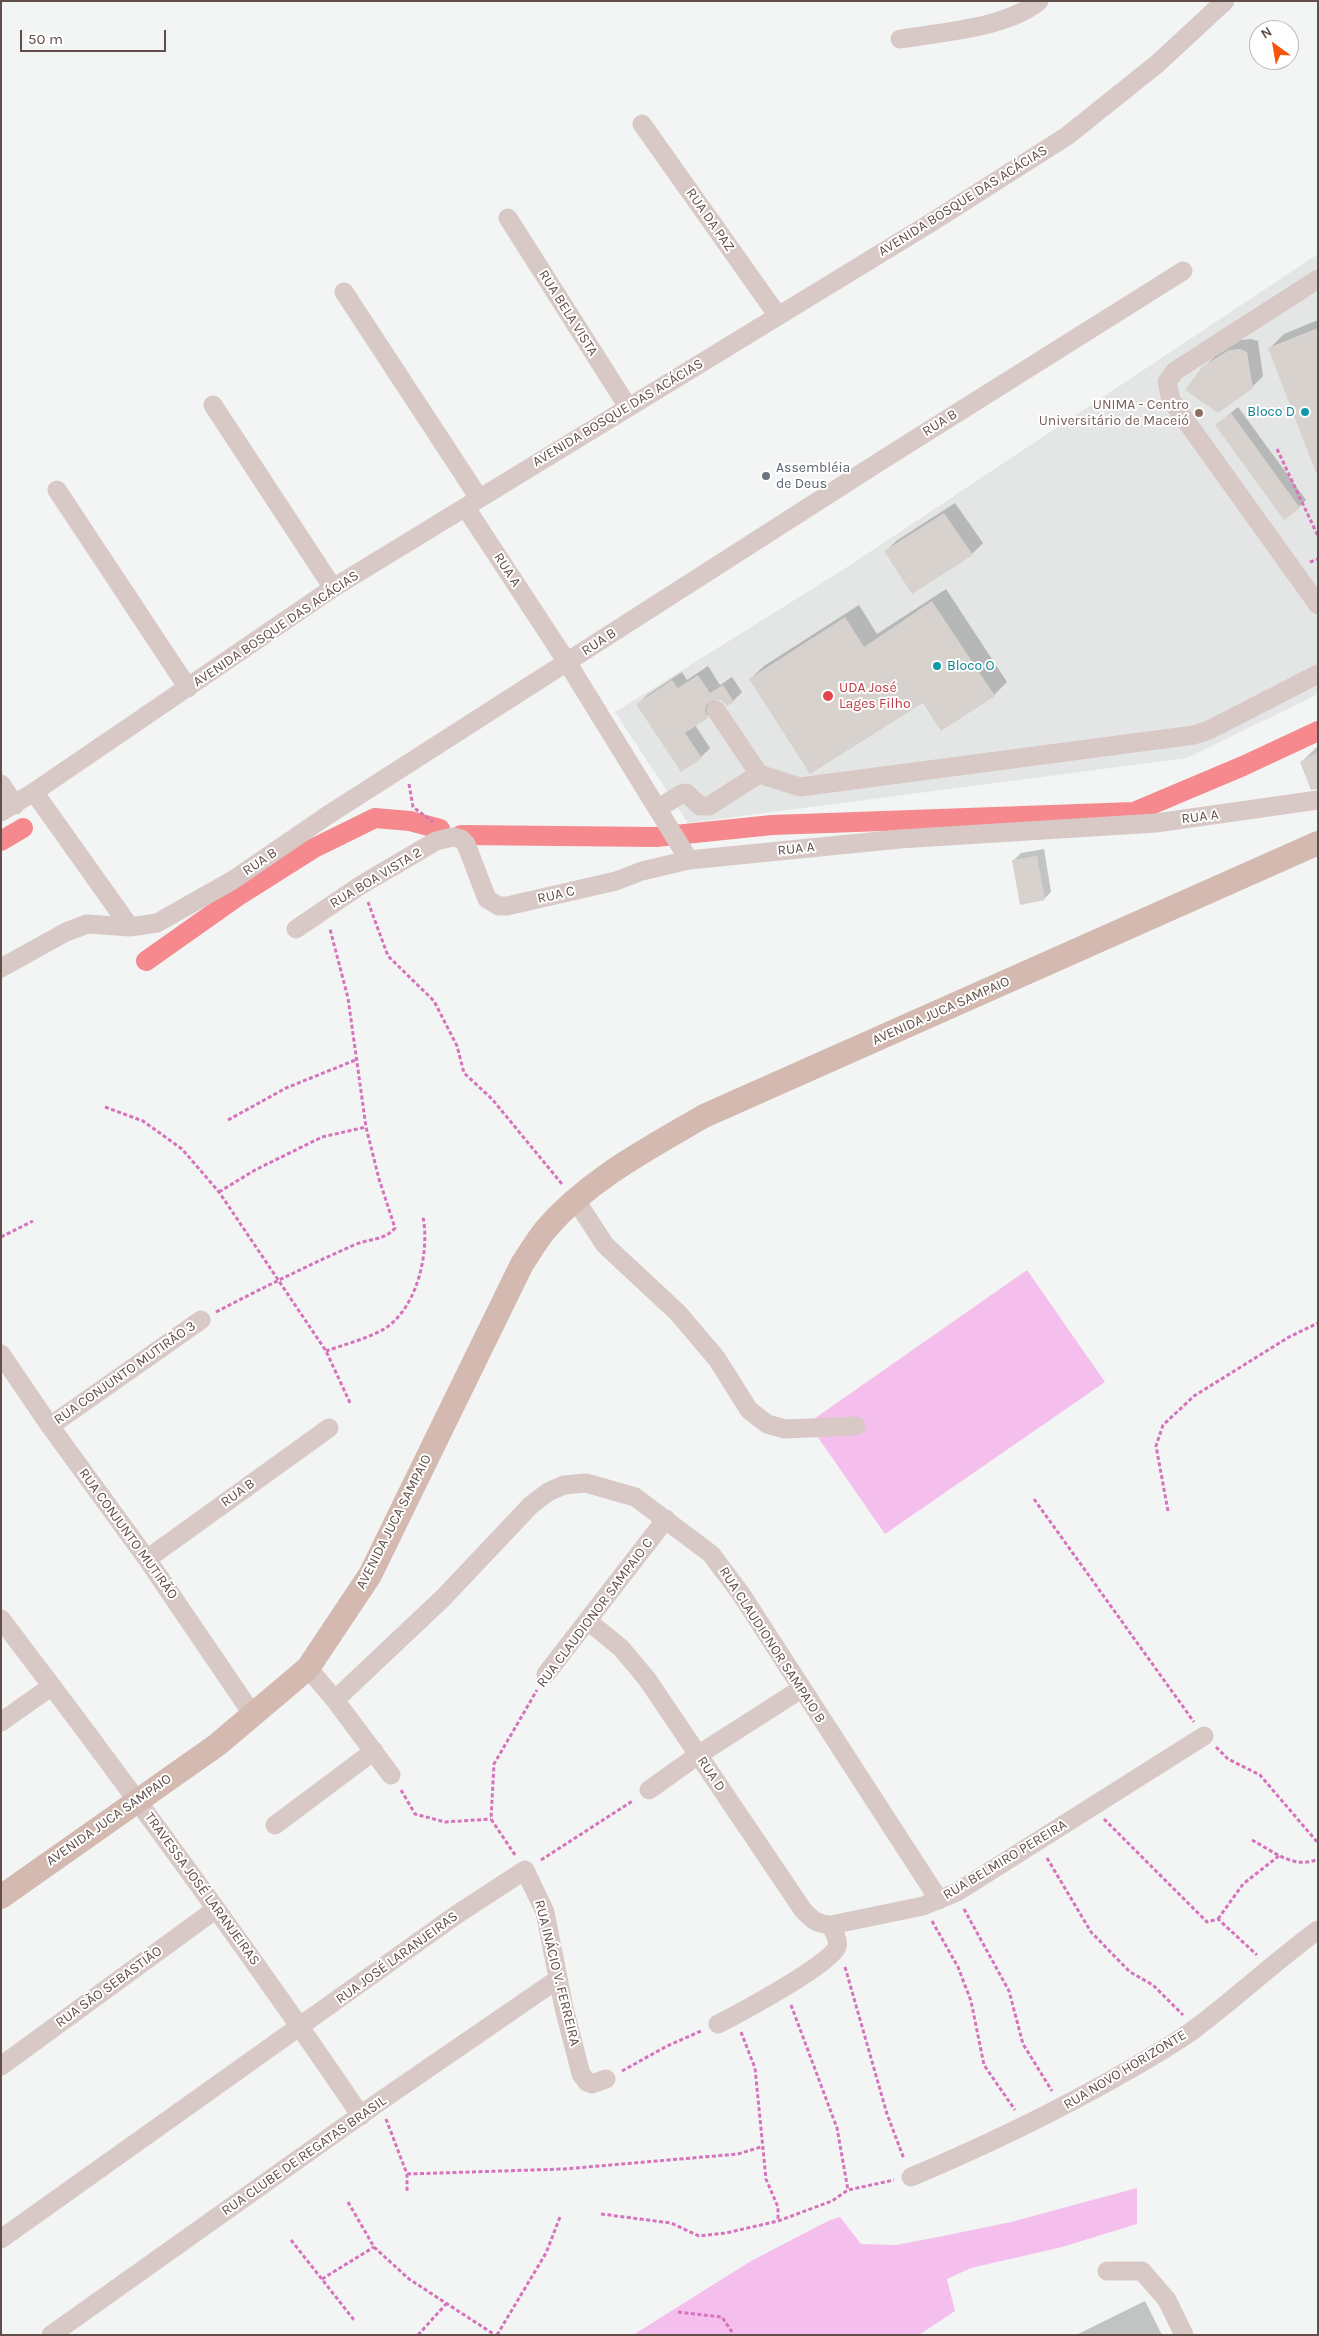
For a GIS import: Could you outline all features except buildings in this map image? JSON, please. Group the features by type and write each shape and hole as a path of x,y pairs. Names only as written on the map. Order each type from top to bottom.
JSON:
{"main road":[{"name":"AVENIDA JUCA SAMPAIO","path":"1,1897 217,1745 308,1668 370,1575 522,1264 546,1230 575,1199 608,1172 704,1116 1318,844"}],"street":[{"path":"900,39 1000,21 1029,10 1039,1"},
{"name":"AVENIDA BOSQUE DAS ACÁCIAS","path":"8,808 188,688 333,588 932,222 1067,136 1158,64 1225,1"},
{"name":"RUA DA PAZ","path":"642,124 778,316"},
{"name":"RUA BELA VISTA","path":"508,218 628,407"},
{"name":"RUA B","path":"1,968 66,932 87,924 130,927 157,923 233,880 328,815 1183,271"},
{"path":"1318,279 1175,370 1167,382 1171,400 1318,606"},
{"name":"RUA A","path":"344,292 567,662 685,853 1156,823 1318,800"},
{"path":"214,405 333,588"},
{"path":"57,490 188,688"},
{"path":"716,710 759,774 800,787 1194,735 1209,730 1318,674"},
{"path":"663,815 681,794 686,793 700,806 709,806 759,774"},
{"path":"1,784 8,808"},
{"path":"34,792 130,927"},
{"name":"RUA BOA VISTA 2","path":"296,929 361,885 444,838 461,839"},
{"name":"RUA C","path":"461,839 466,844 487,899 500,906 616,881 685,853"},
{"path":"575,1199 605,1245 678,1313 716,1359 749,1410 767,1424 785,1429 856,1426"},
{"name":"RUA CONJUNTO MUTIRÃO 3","path":"50,1426 201,1320"},
{"name":"RUA CONJUNTO MUTIRÃO","path":"1,1354 50,1426 147,1559 253,1716"},
{"name":"RUA B","path":"147,1559 329,1428"},
{"name":"RUA CLAUDIONOR SAMPAIO B","path":"335,1700 443,1598 531,1504 548,1492 564,1485 586,1483 634,1497 711,1554 741,1594 931,1903"},
{"name":"RUA CLAUDIONOR SAMPAIO C","path":"546,1674 666,1519"},
{"name":"TRAVESSA JOSÉ LARANJEIRAS","path":"1,1618 138,1800 361,2116"},
{"name":"RUA D","path":"588,1621 621,1648 642,1673 803,1910 812,1920 821,1924 831,1925"},
{"path":"308,1668 335,1700 391,1775"},
{"path":"1,1722 52,1686"},
{"path":"649,1790 698,1755 801,1689"},
{"name":"RUA BELMIRO PEREIRA","path":"831,1925 931,1903 956,1892 1204,1736"},
{"path":"274,1825 374,1751"},
{"name":"RUA INÁCIO V. FERREIRA","path":"525,1870 545,1912 564,2008 584,2078 592,2084 606,2079"},
{"name":"RUA JOSÉ LARANJEIRAS","path":"1,2239 456,1915 525,1870"},
{"name":"RUA SÃO SEBASTIÃO","path":"1,2066 216,1908"},
{"path":"718,2024 784,1987 827,1958 836,1949 838,1943 831,1925"},
{"name":"RUA NOVO HORIZONTE","path":"911,2177 970,2152 1062,2108 1151,2058 1196,2028 1270,1966 1318,1930"},
{"name":"RUA CLUBE DE REGATAS BRASIL","path":"51,2335 379,2102 558,1979"},
{"path":"1107,2271 1142,2271 1167,2300 1184,2335"}],"path":[{"path":"1277,449 1318,536"},
{"path":"410,793 413,807"},
{"path":"361,885 388,956 434,1001 456,1046 464,1073 492,1099 575,1199"},
{"path":"201,1320 279,1278 365,1240 388,1236 395,1228 378,1179 366,1127 348,998 325,909"},
{"path":"228,1120 286,1088 358,1059"},
{"path":"105,1107 143,1121 182,1149 219,1192 279,1278 326,1351 351,1405"},
{"path":"219,1192 255,1170 322,1137 366,1127"},
{"path":"326,1351 385,1329 407,1306 420,1273 426,1233 423,1217"},
{"path":"1,1237 33,1221"},
{"path":"1168,1511 1156,1446 1163,1425 1194,1396 1289,1337 1318,1323"},
{"path":"1034,1499 1204,1736 1228,1759 1260,1775 1318,1843"},
{"name":"RUA CLAUDIONOR SAMPAIO C","path":"491,1819 494,1764 546,1674"},
{"path":"391,1775 415,1814 446,1822 491,1819 525,1870 649,1790"},
{"path":"1092,1806 1142,1859 1208,1922 1218,1919 1243,1884 1280,1855"},
{"path":"1252,1840 1292,1862 1308,1863 1318,1859"},
{"path":"1038,1842 1091,1932 1130,1972 1153,1985 1196,2028"},
{"path":"956,1892 972,1927 1009,1990 1023,2044 1062,2108"},
{"path":"931,1903 971,2001 984,2065 1026,2124"},
{"path":"1218,1919 1270,1966"},
{"path":"600,2214 671,2223 699,2236 726,2233 778,2221 832,2201 848,2190 911,2177 887,2114 838,1943"},
{"path":"784,1987 837,2128 848,2190"},
{"path":"735,2015 755,2068 761,2147 766,2180 778,2207 778,2221"},
{"path":"606,2079 667,2046 718,2024"},
{"path":"379,2102 407,2174 407,2192"},
{"path":"407,2174 564,2169 738,2154 761,2147"},
{"path":"348,2202 374,2247 409,2279 496,2335 546,2253 560,2217"},
{"path":"291,2240 354,2320"},
{"path":"322,2279 374,2247"},
{"path":"418,2335 446,2304"},
{"path":"678,2312 722,2318 734,2335"}],"shaded area":[{"name":"UNIMA - Centro Universitário de Maceió","path":"1318,254 1318,694 1187,758 688,823 615,712 841,571"},
{"path":"1027,1270 1105,1382 885,1534 808,1423"},
{"path":"1137,2188 1137,2224 1062,2247 971,2268 947,2279 955,2311 919,2335 633,2335 751,2261 828,2221 840,2217 861,2244 896,2245 1011,2222"}],"waterway":[{"path":"461,835 656,837 772,825 1134,812 1243,766 1318,731"},
{"path":"146,961 238,896 314,848 375,818 410,821 440,829"},
{"path":"1,841 23,828"}],"place":[{"name":"Bloco D","path":"1305,412"},
{"name":"UNIMA - Centro Universitário de Maceió","path":"1199,413"},
{"name":"Assembléia de Deus","path":"766,476"},
{"name":"Bloco O","path":"937,666"},
{"name":"UDA José Lages Filho","path":"828,696"}]}
